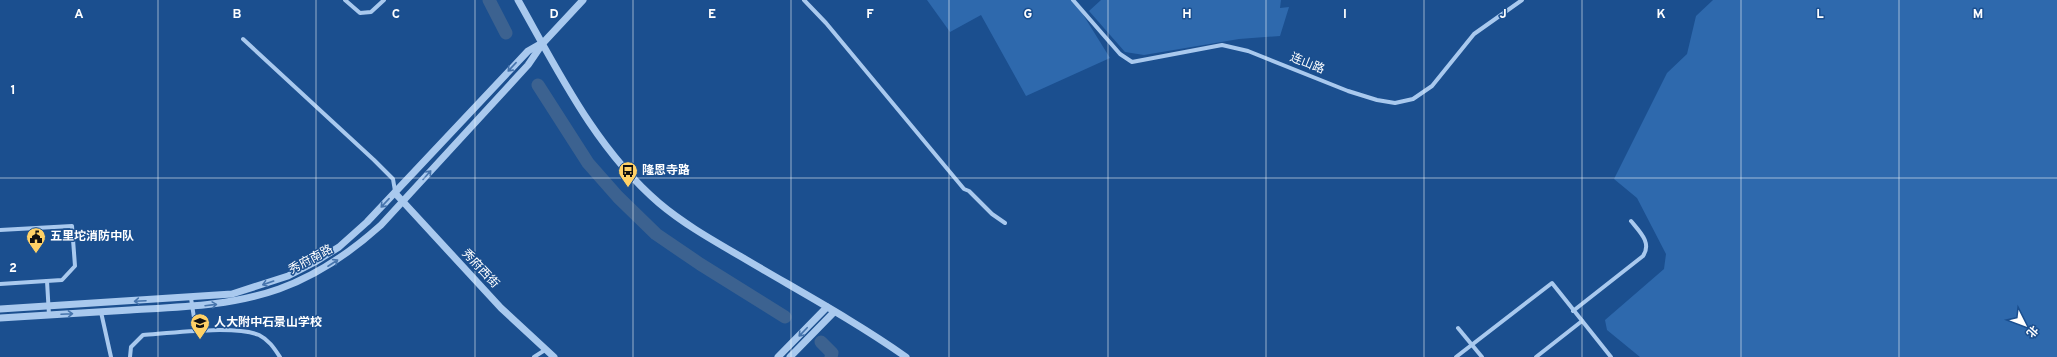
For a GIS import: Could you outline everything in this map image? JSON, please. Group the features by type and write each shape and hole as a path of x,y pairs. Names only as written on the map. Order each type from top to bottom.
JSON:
{"street":[{"path":"345,0 360,13 371,12 384,0"},
{"path":"518,0 602,140 648,193 673,214 702,234 834,312 906,357"},
{"name":"秀府南路","path":"0,318 192,307 233,302 279,289 329,266 357,247 403,202 528,66 543,43 583,0"},
{"path":"804,0 826,23 964,189 969,191 992,214 1005,223"},
{"name":"连山路","path":"1073,0 1120,54 1132,62 1222,45 1248,51 1348,91 1377,100 1395,102 1413,98 1432,86 1474,34 1522,0"},
{"path":"243,39 393,179 395,193"},
{"name":"秀府南路","path":"0,309 191,298 232,294 288,276 339,247 368,222 528,50 543,43"},
{"name":"秀府西街","path":"395,193 501,308 554,357"},
{"path":"1573,311 1643,256 1648,250 1647,243 1631,221"},
{"path":"0,230 72,226 76,266 62,280 0,284"},
{"path":"47,281 49,315"},
{"path":"1456,357 1552,283 1611,357"},
{"path":"191,298 196,331"},
{"path":"778,357 827,308"},
{"path":"101,312 111,357"},
{"path":"790,357 834,312"},
{"path":"1536,357 1582,321"},
{"path":"1458,328 1482,357"},
{"path":"130,357 130,347 143,335 196,331 248,332 260,336 271,344 280,357"},
{"path":"534,357 545,350"}],"shaded area":[{"path":"927,0 1074,0 1110,58 1026,96 981,15 950,32"},
{"path":"1101,0 1281,0 1280,8 1289,7 1280,36 1239,39 1144,55 1125,52 1089,11"},
{"path":"1713,0 2057,0 2057,357 1640,357 1607,330 1605,320 1664,269 1666,254 1637,198 1614,179 1667,73 1687,54 1696,16"}],"waterway":[{"path":"489,0 506,33"},
{"path":"538,85 588,163 618,197 656,234 700,264 785,317"},
{"path":"821,342 832,353 831,357"}],"place":[{"name":"隆恩寺路","path":"628,188"},
{"name":"五里坨消防中队","path":"36,254"},
{"name":"人大附中石景山学校","path":"200,340"}]}
